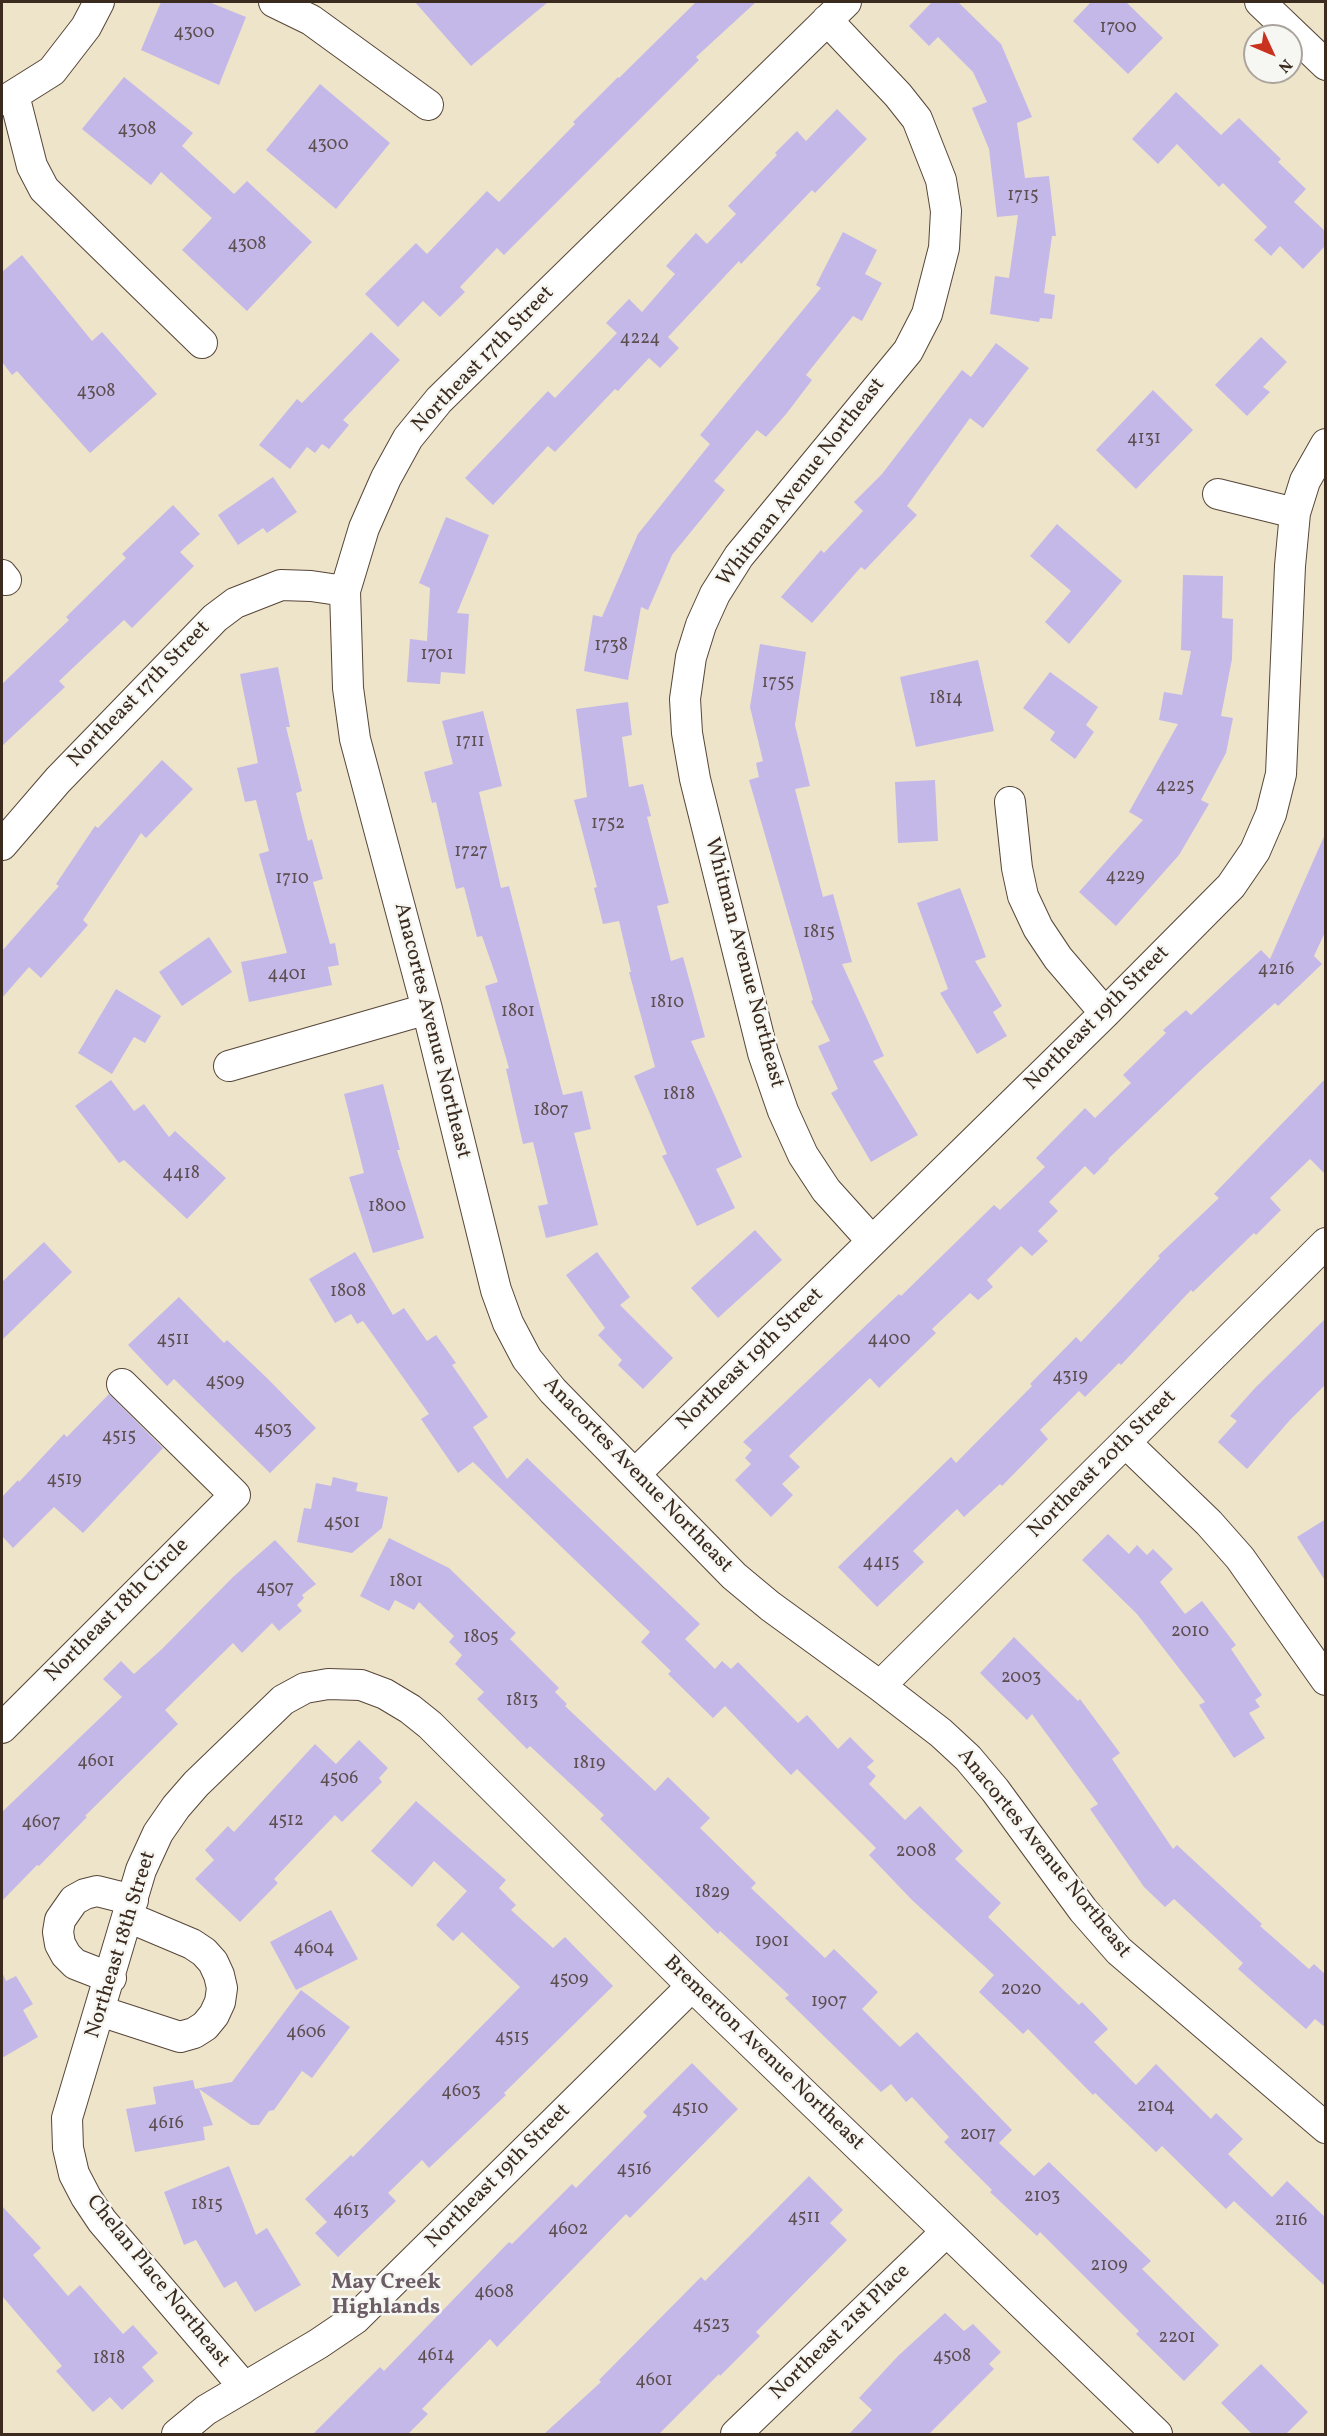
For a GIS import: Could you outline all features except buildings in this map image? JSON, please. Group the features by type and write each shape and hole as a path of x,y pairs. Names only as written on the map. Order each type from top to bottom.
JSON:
{"street":[{"path":"99,2 86,27 52,71 8,98 32,166 44,189 202,343"},
{"path":"274,2 311,20 428,105"},
{"path":"1267,4 1326,65"},
{"name":"Northeast 17th Street","path":"2,845 58,780 215,618 235,603 281,585 311,586 345,591 364,528 386,478 408,438 439,400 837,11"},
{"name":"Whitman Avenue Northeast","path":"837,11 917,119 941,180 946,211 944,248 927,314 908,351 739,556 715,594 701,625 691,657 685,699 687,733 695,779 763,1053 783,1111 803,1155 826,1190 872,1241"},
{"name":"Northeast 19th Street","path":"634,1474 1105,1013 1231,886 1255,851 1271,814 1281,774 1290,566 1295,513 1305,481 1326,444"},
{"path":"1218,494 1295,513"},
{"name":"Anacortes Avenue Northeast","path":"345,591 348,688 355,739 427,1009 496,1290 508,1323 527,1359 553,1391 734,1576 770,1606 941,1733 968,1758 995,1790 1083,1910 1119,1951 1326,2128"},
{"path":"1010,802 1017,868 1023,896 1038,928 1058,958 1105,1013"},
{"path":"229,1066 427,1009"},
{"name":"Northeast 20th Street","path":"880,1686 1326,1242"},
{"name":"Northeast 18th Circle","path":"2,1728 235,1495 122,1384"},
{"path":"1126,1443 1209,1523 1240,1557 1322,1669"},
{"name":"Northeast 18th Street","path":"75,2174 68,2148 68,2118 141,1870 158,1833 196,1784 283,1700 305,1688 328,1684 361,1685"},
{"name":"Bremerton Avenue Northeast","path":"361,1685 385,1694 410,1709 430,1725 692,1986 1156,2434"},
{"path":"100,2011 180,2037 194,2033 205,2026 214,2015 220,2002 222,1988 219,1975 213,1962 204,1952 97,1891 74,1900 60,1920 59,1938 66,1955 75,1964 111,1978"},
{"name":"Northeast 19th Street","path":"177,2434 206,2410 318,2344 355,2319 692,1986"},
{"name":"Chelan Place Northeast","path":"75,2174 86,2197 102,2221 243,2387"},
{"name":"Northeast 21st Place","path":"736,2434 946,2232"}],"district":[{"name":"May Creek Highlands","path":"386,2296"}]}
